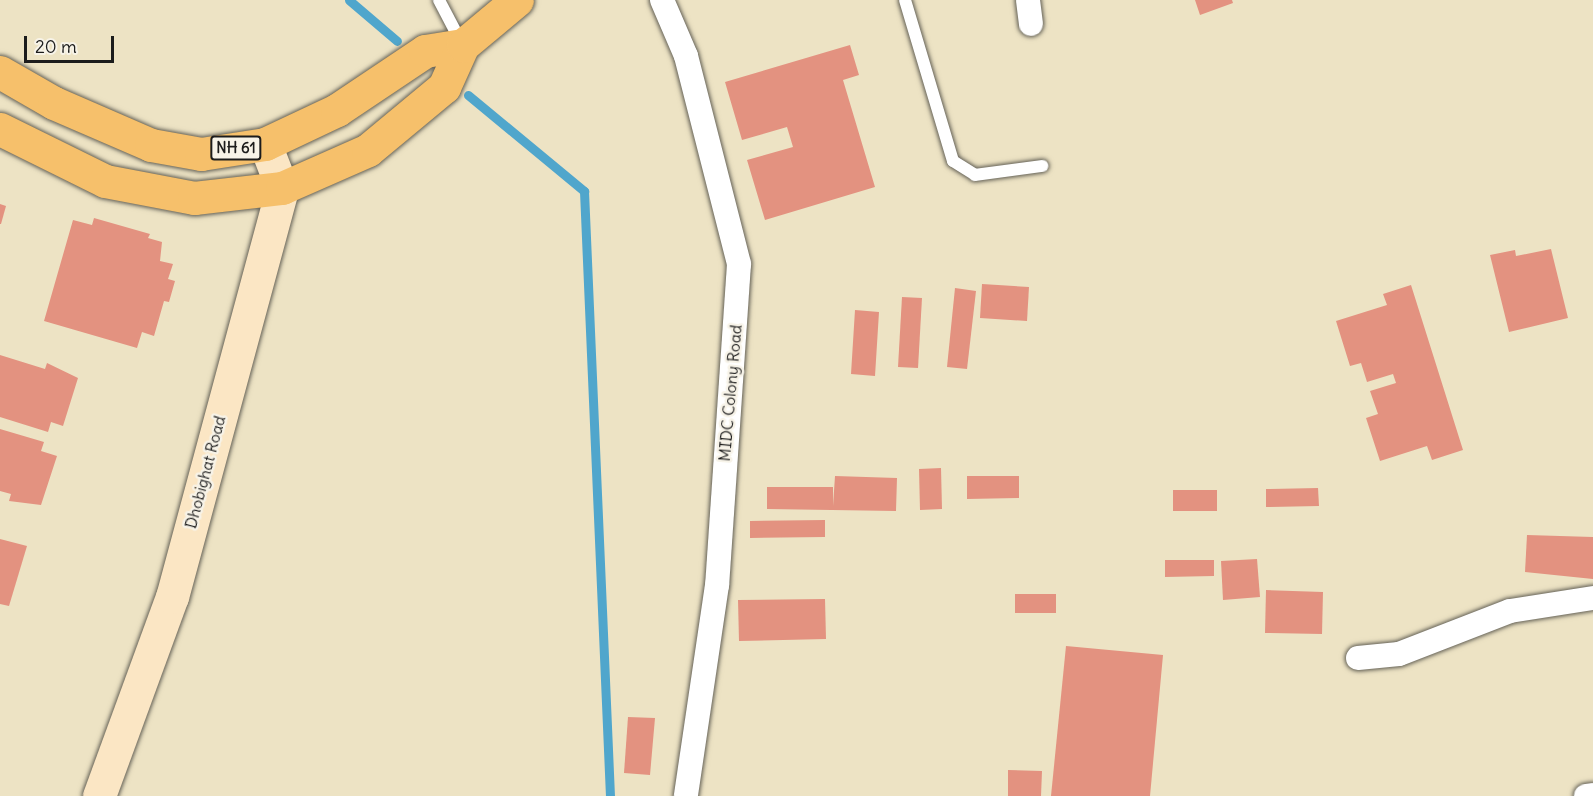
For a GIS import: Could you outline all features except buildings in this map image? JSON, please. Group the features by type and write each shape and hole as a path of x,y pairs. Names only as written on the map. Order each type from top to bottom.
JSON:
{"highway":[{"path":"0,129 105,181 194,198 282,188 368,150 444,87 463,45 517,0"},
{"name":"NH 61","path":"0,72 54,103 151,145 201,154 265,144 337,110 425,51 463,45"}],"street":[{"name":"MIDC Colony Road","path":"662,0 686,56 739,264 717,585 686,796"},
{"path":"1028,0 1031,24"},
{"path":"265,144 282,188"},
{"name":"Dhobighat Road","path":"99,796 172,597 282,188"},
{"path":"1358,658 1399,654 1510,611 1593,598"},
{"path":"1586,796 1593,795"}],"lane":[{"path":"439,0 463,45"},
{"path":"905,0 953,161 975,175 1042,166"}],"waterway":[{"path":"349,0 397,41"},
{"path":"468,95 584,191 610,796"}]}
